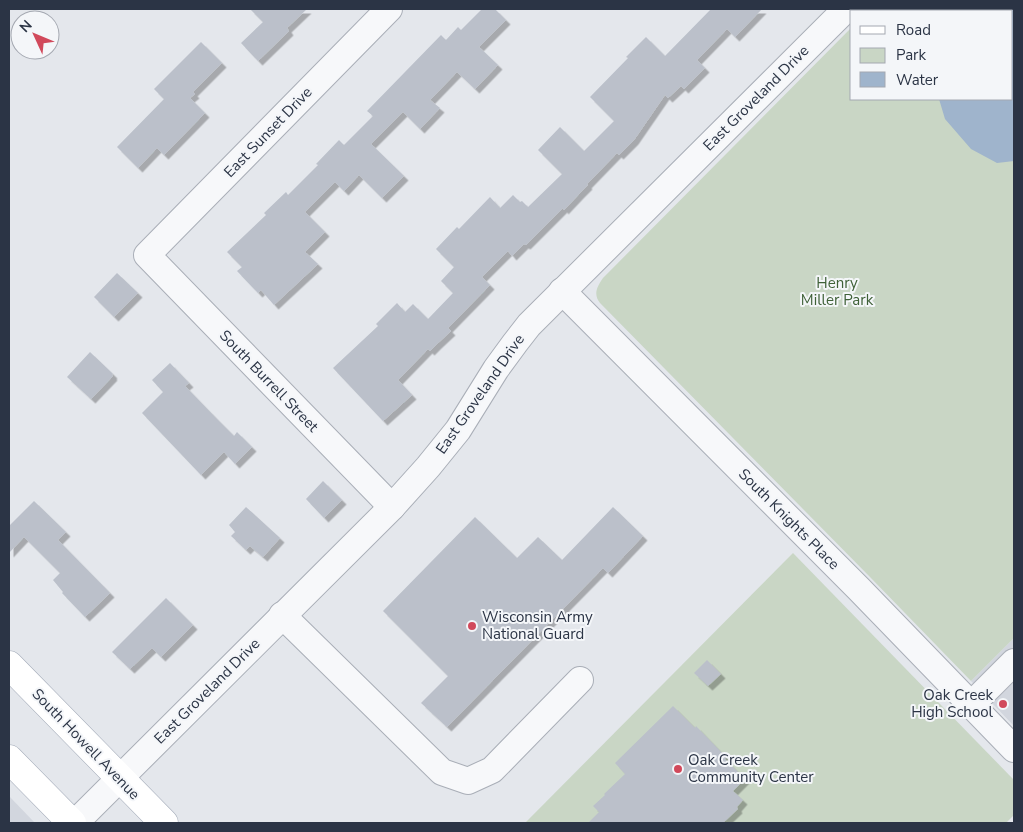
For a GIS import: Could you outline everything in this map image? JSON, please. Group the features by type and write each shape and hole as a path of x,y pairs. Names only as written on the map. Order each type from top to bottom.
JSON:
{"main road":[{"name":"South Howell Avenue","path":"9,665 164,823"},
{"path":"9,759 73,823"}],"street":[{"name":"East Sunset Drive","path":"147,255 389,9"},
{"name":"East Groveland Drive","path":"73,823 392,507 458,430 496,369 529,325 846,9"},
{"name":"South Burrell Street","path":"147,255 392,507"},
{"name":"South Knights Place","path":"562,291 853,583 1014,749"},
{"path":"282,615 442,772 468,781 492,770 580,680"},
{"path":"971,705 1014,662"}],"shaded area":[{"name":"Oak Creek High School","path":"1014,638 1014,726 971,681"},
{"path":"9,796 35,823 9,823"}],"green space":[{"name":"Henry Miller Park","path":"1014,9 1014,638 971,681 600,303 596,294 603,278 850,29 850,100 1013,100 1013,10 869,10"},
{"path":"793,553 1014,780 1014,815 1006,823 525,823"}],"water":[{"path":"1014,9 1014,161 997,163 971,149 945,119 939,100 1013,100 1013,10 976,10"}],"building":[{"path":"250,9 307,9 287,28 289,31 258,61 241,43 263,22"},
{"path":"482,9 495,9 506,20 479,47 498,65 475,89 457,72 430,100 440,108 420,129 403,112 371,144 404,176 382,198 359,175 344,191 335,182 305,212 325,232 305,252 318,264 274,305 261,290 258,293 237,271 242,267 227,252 266,215 264,213 286,192 288,195 318,165 316,164 339,140 344,145 373,116 367,111 441,35 446,40 458,27 461,30"},
{"path":"711,9 762,9 735,37 727,29 697,60 705,68 684,89 681,86 668,98 665,95 634,140 619,155 617,153 564,210 563,208 526,245 524,244 512,256 508,251 482,277 490,285 448,328 451,331 430,351 428,349 398,380 412,395 383,421 333,368 378,326 376,324 397,303 405,312 413,304 428,319 453,293 441,281 454,267 436,249 457,227 459,229 490,197 500,208 513,195 528,207 562,174 538,150 560,127 584,151 614,121 590,97 646,37 665,56"},
{"path":"201,42 222,63 193,92 195,94 190,98 205,113 164,155 157,148 138,168 117,147 164,99 154,89"},
{"path":"117,273 138,293 114,317 94,297"},
{"path":"90,352 113,374 91,399 67,377"},
{"path":"170,363 189,383 185,386 216,418 234,436 237,432 252,447 235,464 224,452 201,475 142,413 163,392 152,380"},
{"path":"323,481 342,500 324,518 306,499"},
{"path":"34,501 66,532 58,540 110,593 85,617 62,593 53,580 60,573 24,537 9,553 9,526"},
{"path":"246,507 280,538 263,557 250,546 246,550 231,536 235,532 229,525"},
{"name":"Wisconsin Army National Guard","path":"613,507 643,536 608,573 603,568 447,727 421,703 448,676 383,611 475,517 517,558 538,537 562,560"},
{"path":"166,598 193,625 161,657 152,648 130,669 112,652"},
{"path":"707,660 721,674 708,686 694,673"},
{"name":"Oak Creek Community Center","path":"673,706 695,728 696,726 745,779 733,791 743,800 737,807 738,809 723,823 588,823 599,812 593,806 625,774 615,763"}],"place":[{"name":"Wisconsin Army National Guard","path":"472,626"},
{"name":"Oak Creek High School","path":"1003,704"},
{"name":"Oak Creek Community Center","path":"678,769"}]}
